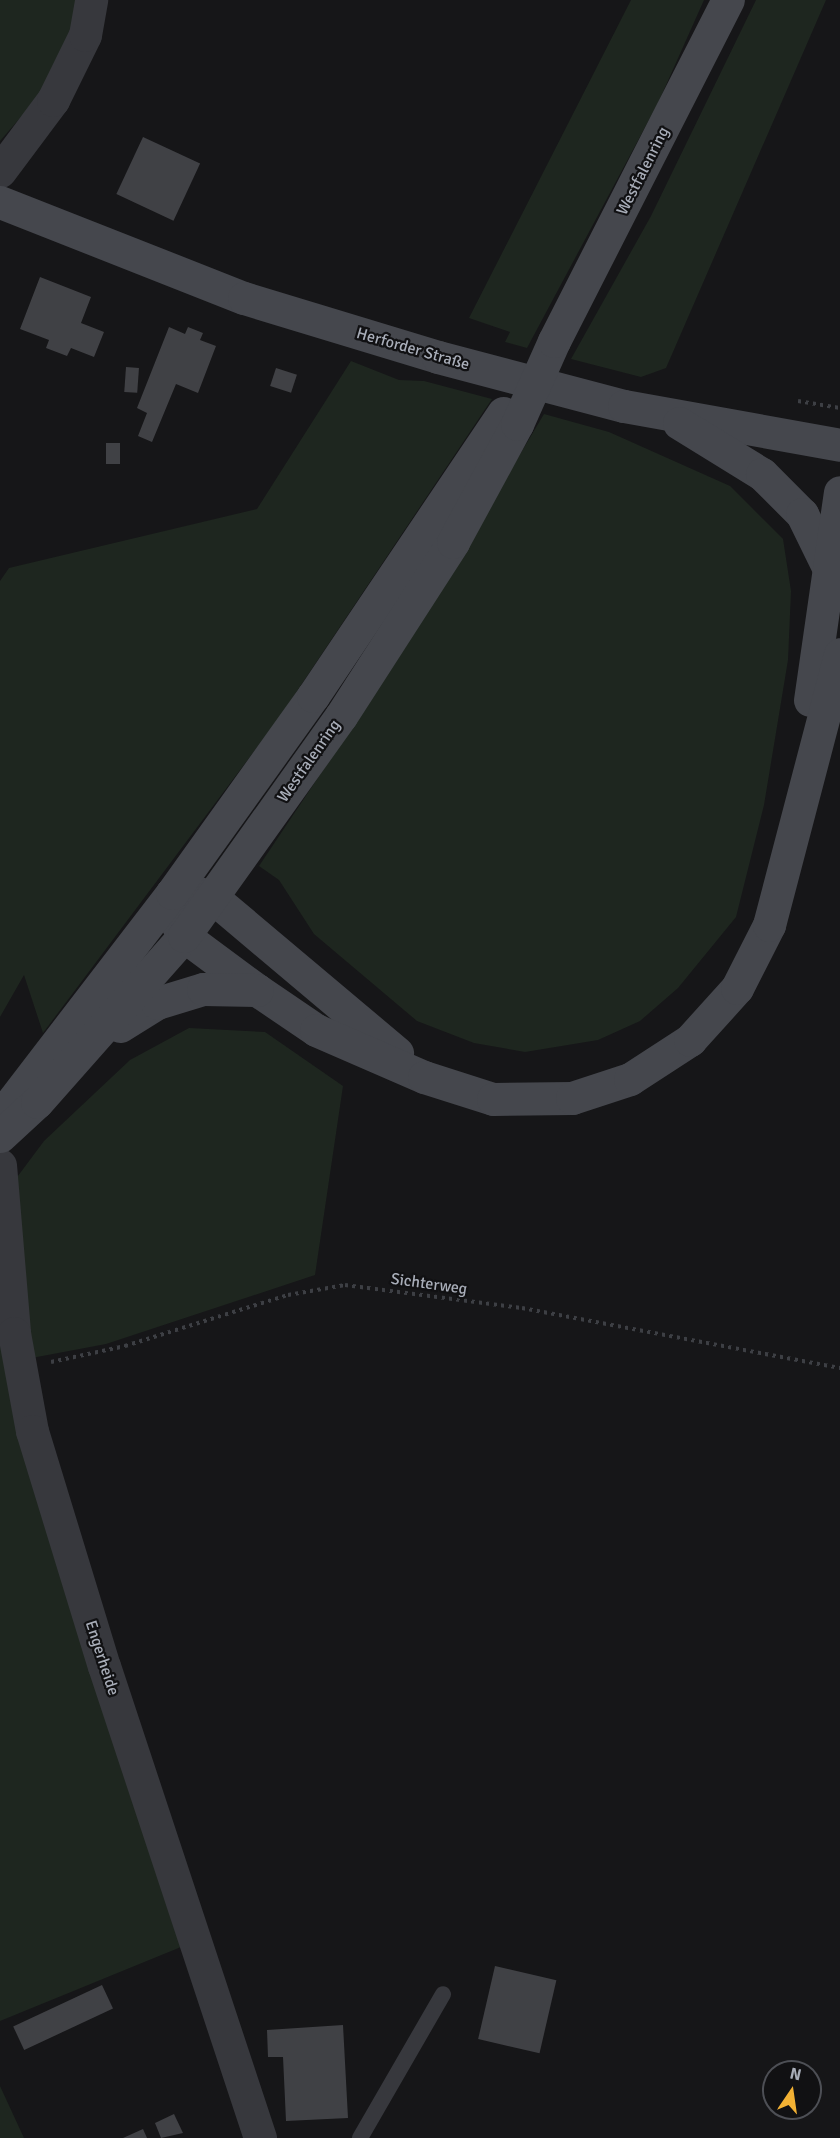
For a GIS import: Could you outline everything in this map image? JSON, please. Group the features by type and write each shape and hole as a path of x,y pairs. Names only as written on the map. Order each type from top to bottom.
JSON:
{"main road":[{"name":"Westfalenring","path":"0,1136 85,1048 184,936 341,716 453,542 517,424 554,341 728,0"},
{"name":"Herforder Straße","path":"0,202 244,298 438,357 664,415 840,445"},
{"name":"Westfalenring","path":"0,1118 172,893 314,696 554,341"},
{"path":"664,415 762,474 802,514 828,567"},
{"path":"788,866 840,492"},
{"path":"424,1077 212,897 196,891 172,893 171,913 184,936 257,990 316,1030 424,1077 494,1099 572,1098 630,1079 690,1040 737,988 769,925 788,866 840,654"},
{"path":"85,1048 157,1002 203,989 257,990"}],"street":[{"path":"0,171 53,100 86,35 92,0"},
{"name":"Engerheide","path":"0,1165 10,1285 32,1431 104,1666 260,2138"}],"lane":[{"path":"360,2138 443,1994"}],"path":[{"name":"Sichterweg","path":"21,1368 125,1346 288,1294 345,1285 522,1308 840,1368"}],"shaded area":[{"path":"0,0 81,0 73,33 40,95 0,141"},
{"path":"631,0 704,0 658,103 527,348 505,342 510,332 469,318"},
{"path":"756,0 826,0 666,368 641,377 571,359 651,216"},
{"path":"351,361 399,380 424,381 492,399 279,718 43,1033 24,975 0,1017 0,581 9,568 257,509"},
{"path":"544,414 609,432 730,486 783,539 791,591 788,660 764,805 736,917 678,988 640,1021 598,1040 525,1052 474,1043 417,1021 314,934 279,880 259,866 408,643"},
{"path":"189,1028 265,1032 343,1086 315,1275 106,1344 21,1360 181,1947 0,2021 0,1200 44,1141 130,1060"},
{"path":"0,2086 24,2138 0,2138"}],"building":[{"path":"143,137 200,164 173,221 116,194"},
{"path":"40,277 91,297 81,323 104,332 94,357 71,348 67,356 46,348 49,340 20,329"},
{"path":"169,327 185,334 188,327 203,333 200,340 216,346 198,393 176,384 152,442 138,436 147,413 137,408"},
{"path":"126,367 139,368 137,393 124,392"},
{"path":"276,368 297,375 291,393 270,386"},
{"path":"106,443 120,443 120,464 106,464"},
{"path":"495,1966 556,1980 540,2053 478,2039"},
{"path":"102,1985 113,2009 24,2050 13,2026"},
{"path":"343,2025 348,2118 286,2121 283,2057 268,2057 267,2030"},
{"path":"174,2114 183,2133 161,2138 155,2123"},
{"path":"143,2129 147,2138 123,2138"}]}
